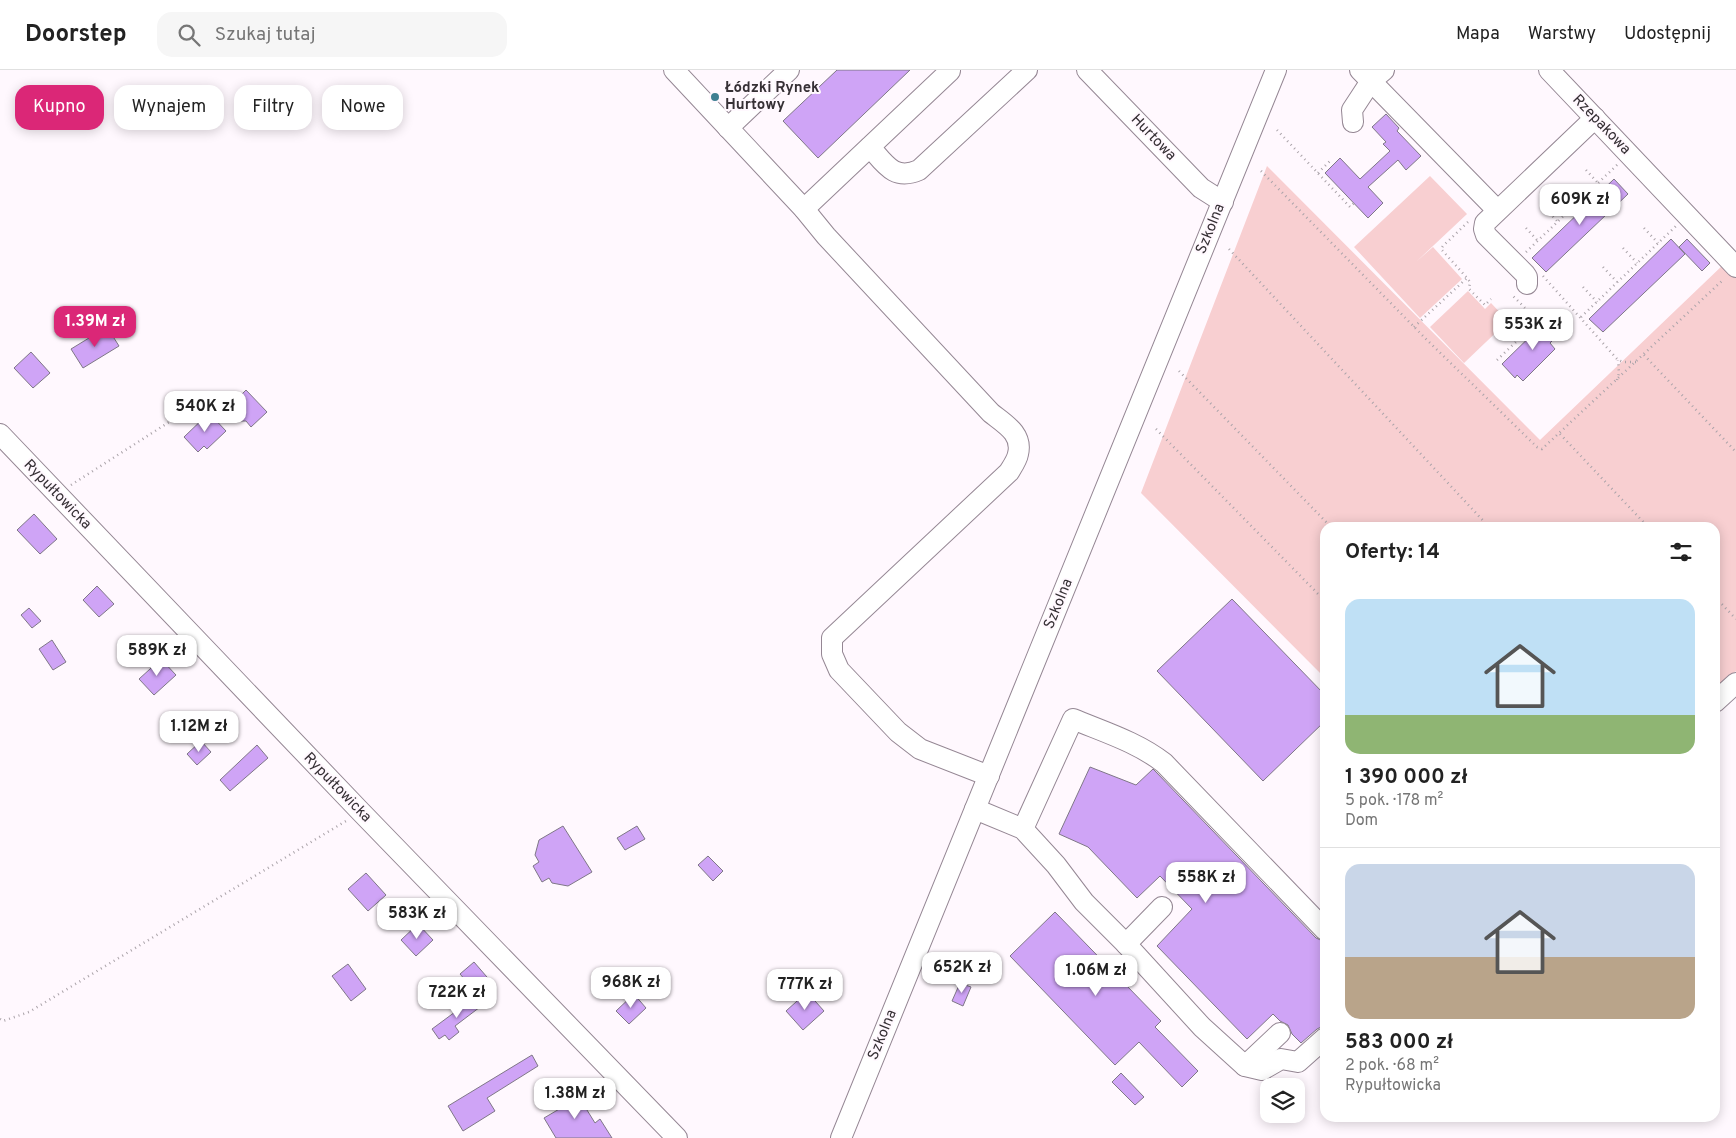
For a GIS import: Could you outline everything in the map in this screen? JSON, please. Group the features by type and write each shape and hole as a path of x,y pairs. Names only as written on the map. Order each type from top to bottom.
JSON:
{"street":[{"path":"674,70 991,413 1012,430 1019,439 1018,454 1009,472 832,638 832,654 839,670 898,732 920,749 989,776"},
{"path":"728,128 789,70"},
{"path":"870,146 889,168 898,173 909,174 919,170 1027,70"},
{"name":"Hurtowa","path":"1087,70 1201,188 1223,202"},
{"name":"Szkolna","path":"841,1138 1276,70"},
{"name":"Rzepakowa","path":"1549,70 1734,265"},
{"path":"804,209 950,71"},
{"path":"1353,122 1352,110 1372,74 1491,216"},
{"path":"1526,284 1527,278 1486,234 1484,229 1491,216 1595,118"},
{"name":"Rypułtowicka","path":"0,434 361,812 677,1138"},
{"path":"1720,697 1736,683"},
{"path":"1023,829 1073,719 1150,752 1164,763 1320,925"},
{"path":"975,809 1023,829 1056,865 1084,902 1126,944 1202,1027 1245,1066 1262,1070 1281,1059 1298,1062 1320,1042"},
{"path":"1126,944 1162,907"},
{"path":"1245,1066 1280,1033"}],"path":[{"path":"1277,130 1350,207 1354,203"},
{"path":"1318,173 1330,160"},
{"path":"1514,264 1618,164"},
{"path":"1586,170 1598,183"},
{"path":"1261,171 1414,327 1533,444 1542,449 1728,276 1734,265"},
{"path":"1565,190 1578,203"},
{"path":"1546,209 1558,222"},
{"path":"1491,216 1470,220 1441,249 1467,278 1470,282 1469,288 1485,305 1491,299"},
{"path":"1581,317 1677,225"},
{"path":"1526,228 1538,241"},
{"path":"1644,228 1658,243"},
{"path":"1623,248 1638,263"},
{"path":"1229,249 1484,522"},
{"path":"1603,267 1617,282"},
{"path":"1414,327 1467,278"},
{"path":"1526,284 1581,317 1618,360 1637,362"},
{"path":"1497,360 1538,321 1526,284"},
{"path":"1583,287 1597,302"},
{"path":"1644,355 1736,452"},
{"path":"1617,381 1619,373 1618,360"},
{"path":"1179,371 1326,522"},
{"path":"57,494 205,399"},
{"path":"1156,429 1320,596"},
{"path":"1560,434 1643,522"},
{"path":"1720,602 1736,619"},
{"path":"0,1019 3,1021 29,1012 361,812"}],"shaded area":[{"path":"1267,166 1540,440 1725,263 1736,274 1736,671 1720,686 1720,522 1320,522 1320,673 1141,493"},
{"path":"1430,176 1467,214 1417,261 1433,247 1462,279 1420,318 1354,247"},
{"path":"1468,291 1485,309 1491,303 1508,321 1464,363 1430,327"}],"building":[{"path":"837,70 910,70 818,158 783,121"},
{"path":"1386,114 1399,128 1397,131 1421,156 1406,170 1398,160 1368,187 1383,203 1368,218 1325,173 1340,158 1360,179 1390,151 1383,144 1386,142 1372,127"},
{"path":"1614,179 1628,194 1546,272 1532,258"},
{"path":"1671,239 1685,254 1603,332 1589,319"},
{"path":"1687,239 1710,263 1702,271 1679,247"},
{"path":"1549,318 1562,331 1550,343 1555,349 1523,381 1517,375 1515,378 1502,364"},
{"path":"107,327 119,346 83,368 71,349"},
{"path":"31,352 50,373 33,388 14,368"},
{"path":"246,390 267,412 251,427 246,421 236,421 236,411 231,405"},
{"path":"209,413 226,431 207,449 204,446 198,452 184,437"},
{"path":"34,514 57,539 40,554 17,530"},
{"path":"97,586 114,604 99,617 83,600"},
{"path":"1232,599 1320,690 1320,726 1263,781 1157,671"},
{"path":"29,608 41,621 32,628 21,615"},
{"path":"52,640 66,662 53,670 39,649"},
{"path":"161,659 176,675 154,695 139,679"},
{"path":"201,741 211,752 197,765 187,754"},
{"path":"257,745 268,758 230,791 220,780"},
{"path":"1090,767 1136,785 1153,769 1316,938 1320,940 1320,1028 1301,1043 1292,1034 1288,1025 1280,1021 1273,1014 1247,1039 1157,946 1192,909 1160,876 1137,898 1088,847 1059,834"},
{"path":"563,826 592,872 568,886 552,883 549,878 542,882 533,866 539,862 535,855 539,840"},
{"path":"637,826 645,839 625,850 617,838"},
{"path":"708,856 723,871 713,881 698,865"},
{"path":"366,873 386,895 368,911 348,889"},
{"path":"1055,912 1161,1021 1155,1027 1198,1071 1182,1087 1139,1042 1115,1065 1010,956"},
{"path":"418,924 433,940 416,956 401,940"},
{"path":"474,962 493,984 479,996 460,974"},
{"path":"348,964 366,989 351,1001 332,976"},
{"path":"960,983 971,987 963,1006 952,1001"},
{"path":"807,992 824,1011 803,1030 786,1011"},
{"path":"634,994 646,1008 629,1024 616,1011"},
{"path":"478,995 484,1004 455,1026 459,1032 449,1040 445,1035 439,1039 432,1029"},
{"path":"532,1055 538,1066 487,1098 495,1111 463,1131 448,1106"},
{"path":"1121,1073 1144,1097 1135,1105 1112,1082"},
{"path":"574,1089 595,1123 600,1119 612,1138 556,1138 544,1118 561,1108 556,1100"}],"place":[{"name":"Łódzki Rynek Hurtowy","path":"715,97"}]}
